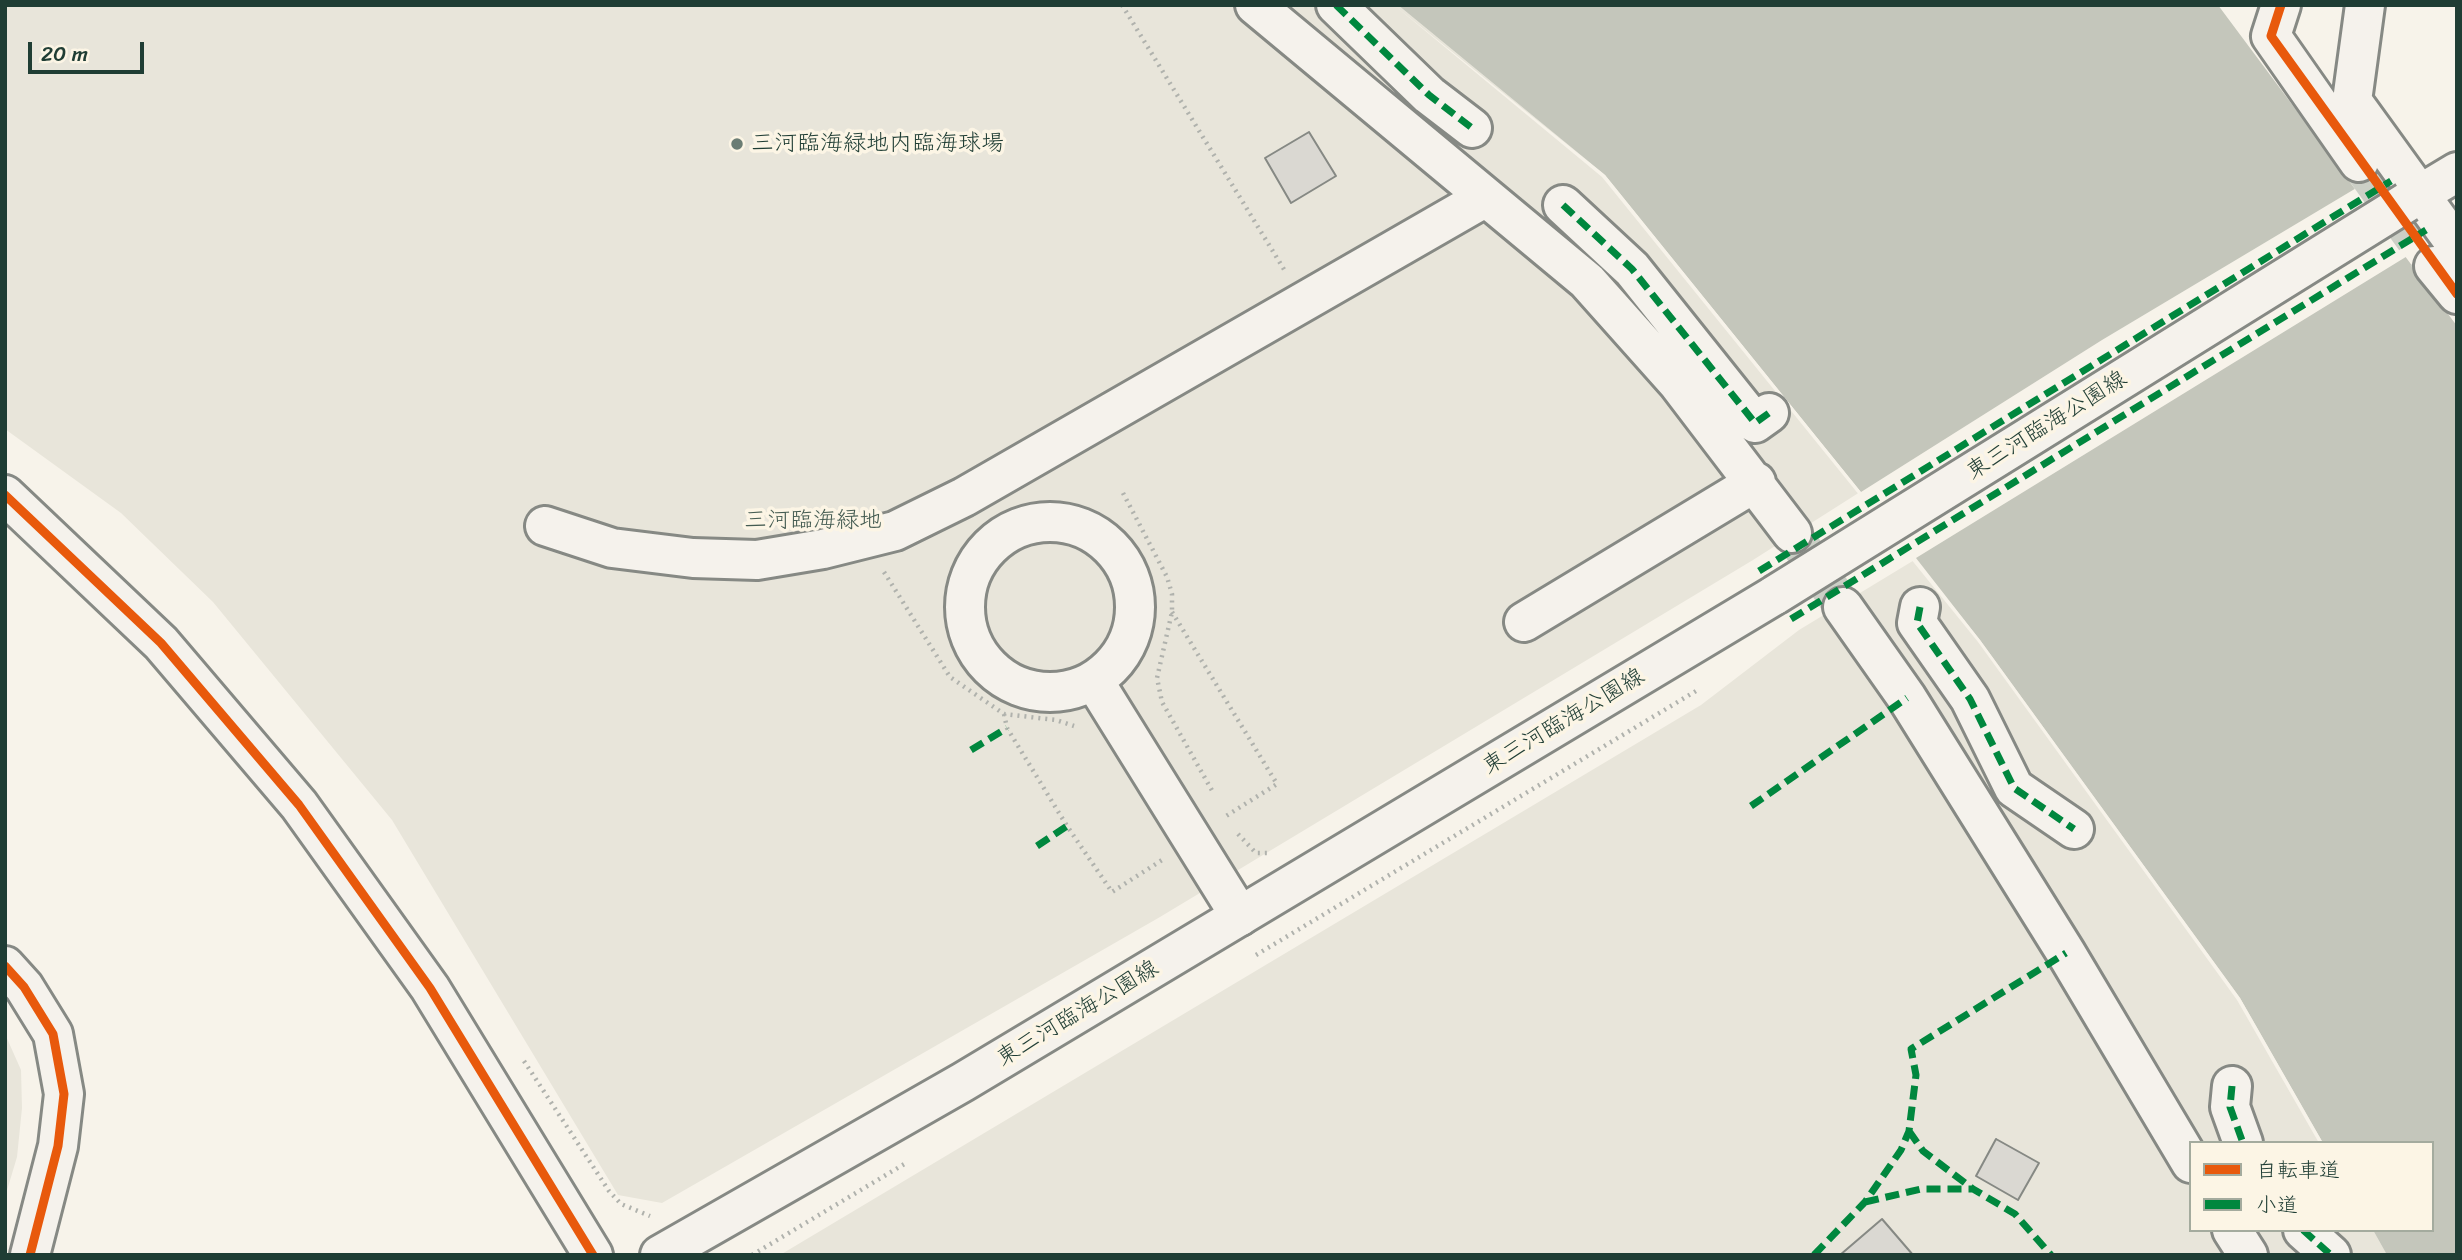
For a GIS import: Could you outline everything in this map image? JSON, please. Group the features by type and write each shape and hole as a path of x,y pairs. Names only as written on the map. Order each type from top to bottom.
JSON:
{"street":[{"path":"1255,5 1587,281 1677,382 1756,482 1792,533"},
{"path":"1336,5 1429,95 1472,128"},
{"path":"2281,5 2271,36 2359,162"},
{"path":"2365,5 2352,101 2412,199 2449,269"},
{"name":"東三河臨海公園線","path":"660,1255 963,1082 1775,595 2457,172"},
{"path":"545,526 612,548 693,558 757,560 895,531 964,497 1486,197"},
{"path":"1563,205 1632,269 1755,423 1769,413"},
{"path":"1524,622 1756,482"},
{"path":"5,495 161,643 299,806 429,988 593,1255"},
{"path":"1028,524 1072,524 1098,537 1123,562 1134,590 1132,632 1122,654 1094,681 1069,691 1028,689 992,670 977,651 965,618 965,594 977,562 1001,537 1028,524"},
{"path":"1843,607 1907,698 2066,953 2189,1160"},
{"path":"1920,607 1917,623 1970,699 2014,788 2074,829"},
{"path":"1094,681 1240,916"},
{"path":"5,966 24,987 53,1034 64,1094 58,1146 30,1255"},
{"path":"2232,1086 2230,1107 2242,1141"},
{"path":"2233,1232 2248,1255"},
{"path":"2305,1232 2331,1255"}],"path":[{"path":"1122,5 1304,301"},
{"path":"1123,493 1167,577 1172,612 1159,667 1162,702 1226,816 1249,847 1256,853 1267,853"},
{"path":"863,539 950,677 1004,714 1056,720 1080,730"},
{"path":"1172,612 1277,784 1226,816"},
{"path":"1004,714 1007,728 1112,891 1169,856"},
{"path":"519,1053 609,1191 632,1210 656,1217"}],"green space":[{"name":"三河臨海緑地","path":"5,5 1398,5 1605,175 1860,492 1753,560 1160,917 662,1203 618,1195 392,820 213,602 121,513 5,429"},
{"path":"1916,559 1980,640 2240,998 2322,1141 2189,1141 2189,1232 2374,1232 2387,1255 780,1255 1701,705 1799,630"},
{"path":"5,1034 21,1070 22,1108 17,1157 5,1197"}],"shaded area":[{"path":"1398,5 2218,5 2457,326 2457,1255 2387,1255 2374,1232 2434,1232 2434,1141 2322,1141 2240,998 1980,640 1605,175"}],"pier":[{"path":"1394,5 1605,175 1861,492 2102,340 2358,187 2409,255 1916,558 1980,640 2240,998 2322,1141 2318,1141 2237,1000 1978,642 1602,177"}],"building":[{"path":"1309,132 1336,176 1291,203 1265,158"},
{"path":"1996,1139 2039,1163 2018,1200 1976,1176"},
{"path":"1882,1219 1913,1255 1840,1255"}],"tunnel":[{"path":"2359,162 2434,266"},
{"path":"1792,533 1843,607"}],"marked path":[{"path":"1336,5 1429,95 1472,128"},
{"path":"1759,571 2391,181"},
{"path":"1563,205 1632,269 1755,423 1769,413"},
{"path":"1791,619 2426,230"},
{"path":"1920,607 1917,623 1970,699 2014,788 2074,829"},
{"path":"1751,806 1907,698"},
{"path":"971,750 1007,728"},
{"path":"1037,846 1067,826"},
{"path":"1814,1255 1865,1202 1901,1150 1909,1131 1916,1075 1911,1049 2066,953"},
{"path":"2232,1086 2230,1107 2242,1141"},
{"path":"1909,1131 1923,1151 1973,1189"},
{"path":"1865,1202 1921,1189 1973,1189 2015,1214 2051,1255"},
{"path":"2305,1232 2331,1255"}],"cycle path":[{"path":"2281,5 2271,36 2457,294"},
{"path":"5,495 161,643 299,805 430,988 593,1255"},
{"path":"5,966 24,987 53,1034 64,1094 58,1146 30,1255"}],"place":[{"name":"三河臨海緑地内臨海球場","path":"737,144"}]}
